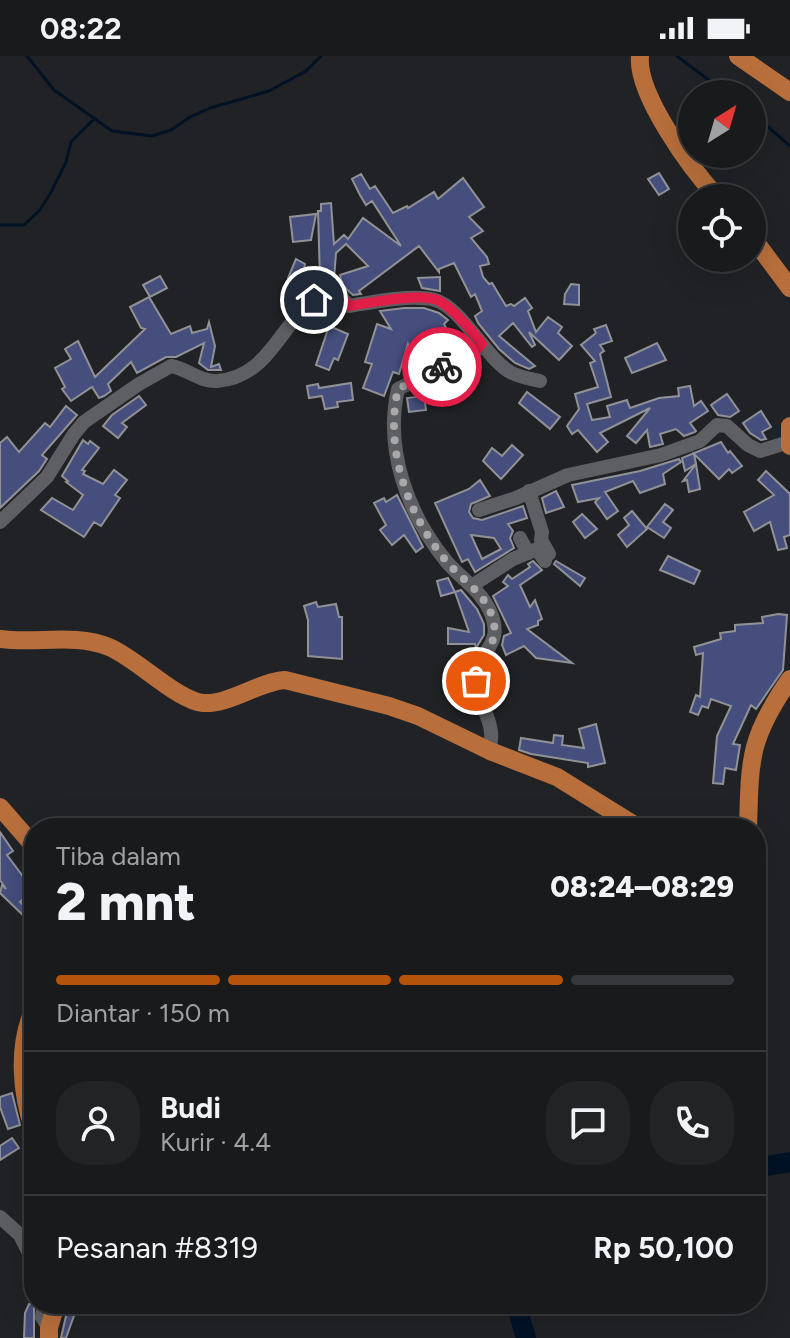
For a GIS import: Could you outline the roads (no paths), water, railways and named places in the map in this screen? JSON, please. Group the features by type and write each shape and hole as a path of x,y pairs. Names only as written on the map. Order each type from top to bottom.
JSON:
{"main road":[{"path":"738,56 790,92"},
{"path":"640,63 647,94 706,184"},
{"path":"766,256 790,288"},
{"path":"0,639 77,639 100,644 129,658 200,703 218,701 272,681 285,680 389,706 557,777 623,818"},
{"path":"748,818 751,755 767,712 790,679"},
{"path":"0,807 24,835"}],"street":[{"path":"0,522 47,477 74,434 97,411 171,366 204,380 216,381 254,369 305,307 325,295 337,293 349,306 395,299 438,300 466,324 513,374 540,381"},
{"path":"482,344 466,362 445,366 398,389 395,405 396,449 405,488 434,545 481,595 494,623 495,641 476,673 477,688 491,732 490,751"},
{"path":"479,510 581,471 615,467 661,455 700,441 717,425 727,426 748,445 760,451 790,438"},
{"path":"528,553 529,491"},
{"path":"473,585 513,559 537,549 548,560 541,540 542,532 529,532"},
{"path":"0,1217 20,1235 24,1243"},
{"path":"42,1314 49,1333"}],"waterway":[{"path":"27,56 54,90 112,131 152,136 171,130 210,108 269,91 306,71 321,56"},
{"path":"677,56 709,80"},
{"path":"0,225 24,225 39,211 66,162 71,142 95,118"},
{"path":"766,125 790,146"},
{"path":"766,1166 790,1162"},
{"path":"519,1314 526,1338"}]}
